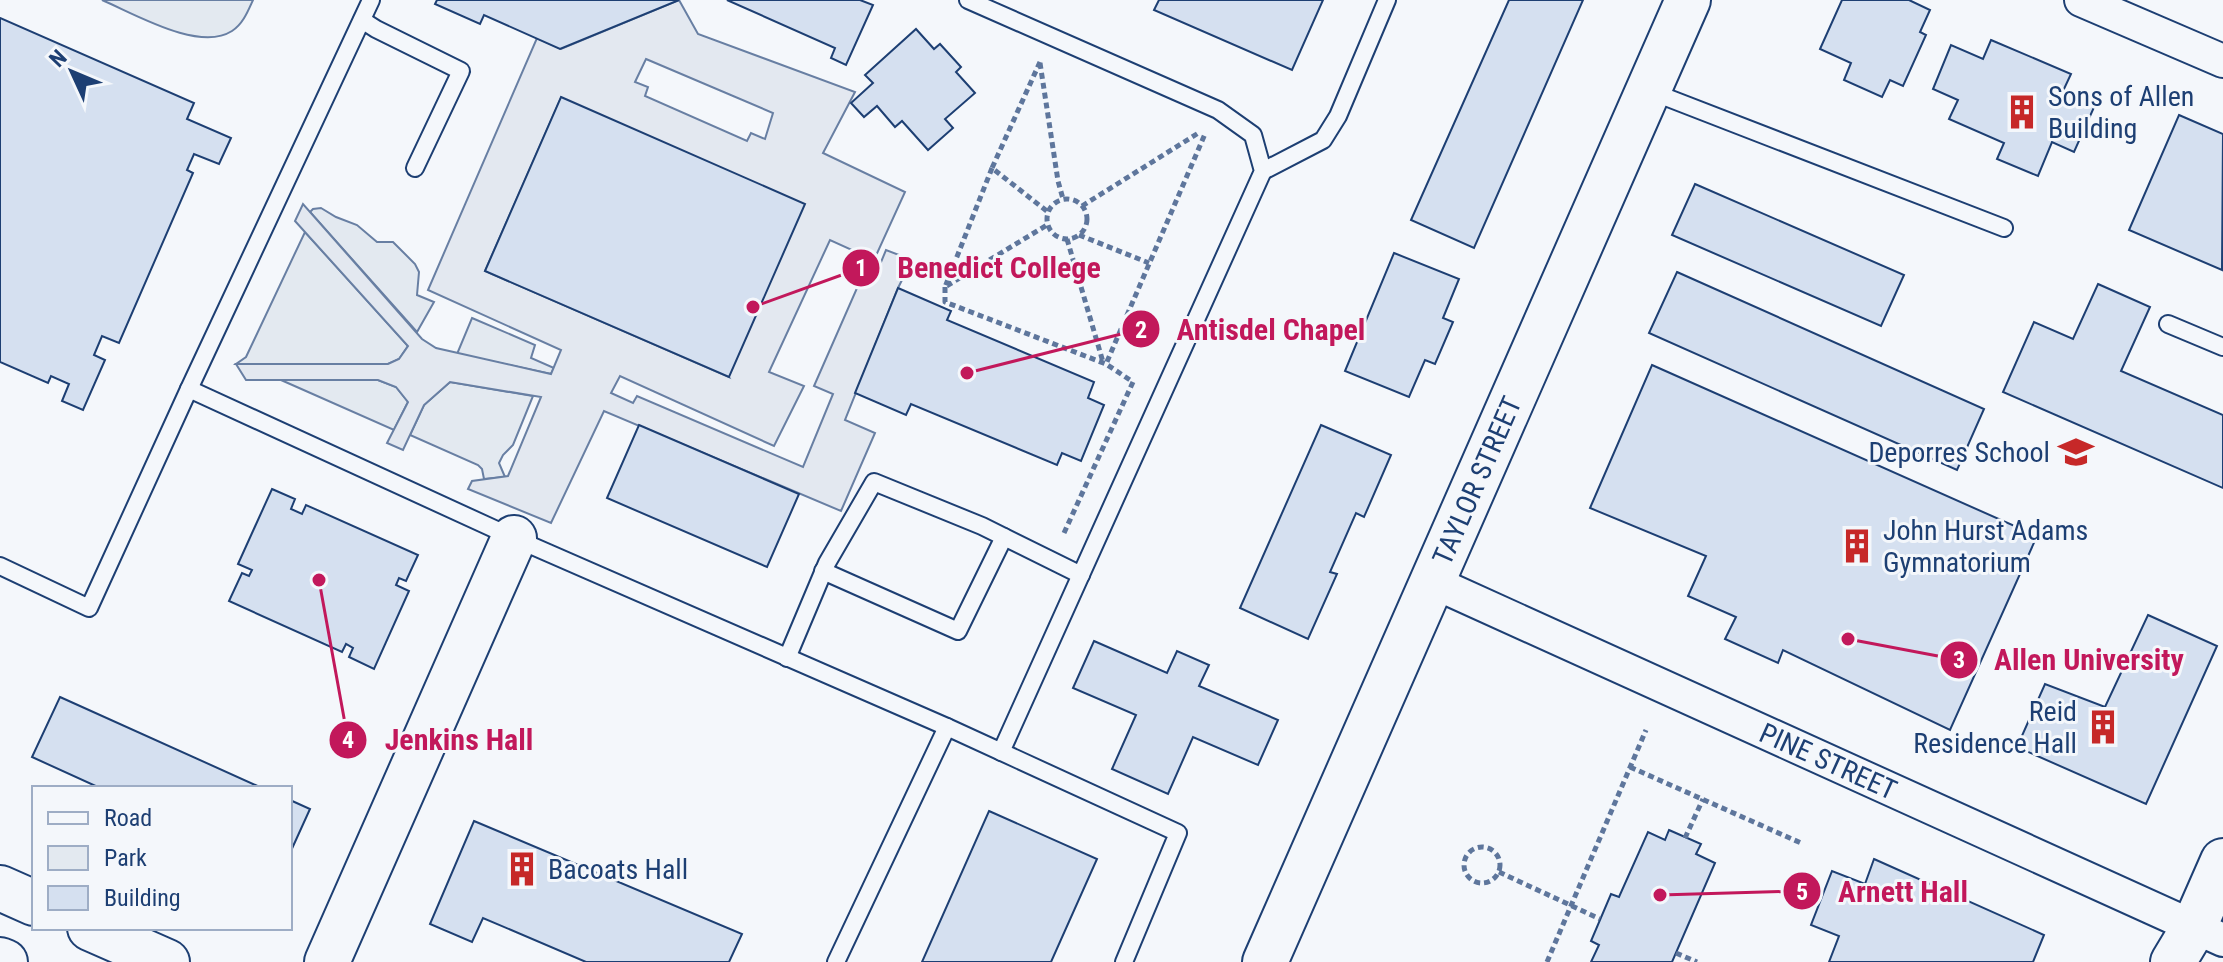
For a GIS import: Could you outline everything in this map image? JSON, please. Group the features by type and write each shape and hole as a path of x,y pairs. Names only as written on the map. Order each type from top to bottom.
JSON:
{"main road":[{"name":"TAYLOR STREET","path":"1265,962 1688,0"},
{"path":"327,962 514,538"},
{"path":"2196,943 2223,861"},
{"path":"0,888 32,902"},
{"path":"95,930 167,962"}],"street":[{"path":"2081,0 2223,61"},
{"name":"PINE STREET","path":"1433,582 2196,943"}],"lane":[{"path":"0,566 89,608 371,0"},
{"path":"968,0 1218,110 1253,135 1263,171"},
{"path":"1001,752 1263,171 1323,140 1338,116 1387,0"},
{"path":"362,20 461,71 415,168"},
{"path":"1648,91 2004,228"},
{"path":"2168,324 2223,347"},
{"path":"189,389 514,538 947,727 1178,833 1124,962"},
{"path":"787,658 823,571 874,482 1004,537 1081,575"},
{"path":"823,571 958,631 1004,537"},
{"path":"836,962 947,727"}],"path":[{"path":"1063,199 1040,62 992,168 945,287 945,302 1104,363 1133,382 1064,533"},
{"path":"1082,206 1202,133 1104,363"},
{"path":"992,168 1048,212"},
{"path":"1063,199 1082,206 1086,224 1079,235 1067,239 1055,235 1047,225 1048,212 1057,202 1063,199"},
{"path":"945,287 1047,225"},
{"path":"1079,235 1149,263"},
{"path":"1067,239 1104,363"},
{"path":"1547,962 1646,730"},
{"path":"1630,767 1801,843"},
{"path":"1685,838 1703,799"},
{"path":"1481,847 1493,850 1499,860 1499,872 1486,883 1475,882 1464,868 1467,857 1481,847"},
{"path":"1499,872 1600,919"},
{"path":"1676,953 1697,962"}],"green space":[{"path":"102,0 253,0 242,21 232,31 202,37 167,29"},
{"path":"321,208 357,225 377,242 393,242 415,264 419,272 417,295 434,302 417,332 310,212"},
{"path":"305,232 408,346 399,359 388,364 236,364 246,357"},
{"path":"472,318 535,345 531,358 554,368 551,374 457,354"},
{"path":"281,380 378,380 396,387 408,402 394,430"},
{"path":"450,382 533,396 513,445 499,463 505,477 484,479 478,465 410,435 424,405"}],"shaded area":[{"path":"679,0 698,34 855,92 823,153 905,192 874,260 830,240 769,372 804,386 774,446 620,376 611,393 633,403 637,396 803,467 833,394 814,386 868,263 879,267 886,250 912,260 845,420 875,433 841,511 604,411 551,523 468,489 472,481 508,476 541,397 450,382 424,405 403,450 387,443 408,402 396,387 378,380 246,380 236,364 388,364 399,359 408,346 295,221 303,204 422,339 436,348 551,374 561,350 428,290 537,38 561,49","holes":["646,59 773,113 765,139 751,133 747,141 645,96 648,87 635,82","561,98 729,377 485,271"]}],"building":[{"path":"437,0 679,0 560,49 484,15 480,24 435,4"},
{"path":"727,0 860,0 873,5 846,65 831,58 835,48"},
{"path":"1159,0 1323,0 1292,70 1154,10"},
{"path":"1509,0 1583,0 1474,248 1411,220"},
{"path":"1842,0 1909,0 1930,10 1920,32 1926,35 1903,86 1890,80 1882,97 1844,80 1851,63 1820,49"},
{"path":"0,18 194,103 187,119 231,138 219,164 194,154 187,170 193,173 119,343 102,336 94,355 105,360 83,410 62,401 69,384 51,376 48,383 0,362"},
{"path":"916,29 934,49 940,44 961,67 956,72 975,93 945,119 953,128 928,150 902,121 895,127 877,106 864,117 851,103 873,83 865,75"},
{"name":"Sons of Allen Building","path":"1991,40 2071,74 2063,91 2095,105 2074,152 2052,142 2038,176 1997,159 2004,143 1949,119 1958,100 1933,89 1951,45 1983,59"},
{"path":"561,97 805,204 729,377 485,271"},
{"path":"2179,115 2223,134 2222,270 2129,230"},
{"path":"1695,184 1904,275 1881,326 1672,235"},
{"path":"1394,253 1459,279 1443,318 1453,322 1435,364 1425,360 1409,397 1345,371"},
{"path":"1677,272 1984,409 1957,470 1649,333"},
{"path":"2098,284 2150,307 2121,371 2223,415 2223,488 2003,392 2034,322 2073,339"},
{"path":"898,288 951,311 947,320 1094,382 1088,398 1104,405 1081,461 1062,453 1057,465 911,404 906,415 855,393"},
{"name":"John Hurst Adams Gymnatorium","path":"1652,365 2037,536 1950,730 1783,650 1778,663 1725,639 1736,617 1688,596 1706,556 1590,508"},
{"path":"639,425 799,494 767,567 607,498"},
{"path":"1321,425 1391,455 1364,517 1356,513 1330,572 1337,574 1308,639 1240,608"},
{"path":"272,489 295,499 291,509 302,514 306,505 418,555 406,581 399,578 396,585 409,591 374,669 349,657 353,648 346,644 342,652 229,601 242,573 249,576 252,570 238,564"},
{"name":"Reid Residence Hall","path":"2148,615 2217,646 2146,804 2017,747 2045,684 2105,707"},
{"path":"1094,641 1167,673 1177,651 1209,665 1199,686 1278,720 1258,765 1193,737 1168,794 1112,769 1136,715 1073,688"},
{"path":"60,697 258,786 96,786 32,757"},
{"path":"292,801 310,809 292,849"},
{"path":"989,811 1097,859 1051,962 922,962"},
{"name":"Bacoats Hall","path":"474,821 742,934 729,962 586,962 483,918 472,942 430,924"},
{"path":"1669,830 1701,844 1696,854 1715,863 1672,962 1591,962 1599,945 1591,941 1611,894 1619,897 1648,832 1665,840"},
{"path":"1874,859 2044,935 2033,962 1829,962 1839,936 1811,925 1832,871 1865,884"}],"place":[{"name":"Sons of Allen Building","path":"2022,112"},
{"name":"Benedict College","path":"753,307"},
{"name":"Antisdel Chapel","path":"967,373"},
{"name":"Deporres School","path":"2076,452"},
{"name":"John Hurst Adams Gymnatorium","path":"1857,546"},
{"name":"Jenkins Hall","path":"319,580"},
{"name":"Allen University","path":"1848,639"},
{"name":"Reid Residence Hall","path":"2103,727"},
{"name":"Bacoats Hall","path":"522,869"},
{"name":"Arnett Hall","path":"1660,895"}]}
